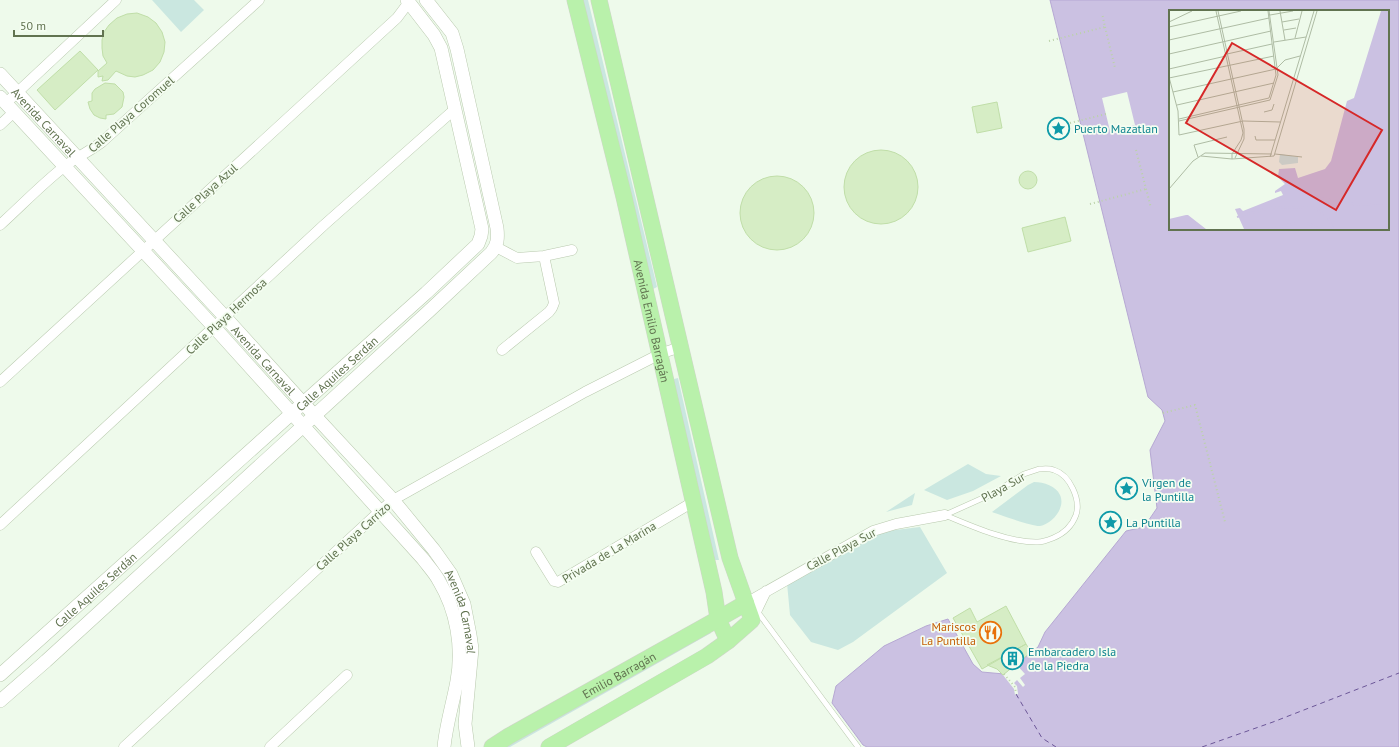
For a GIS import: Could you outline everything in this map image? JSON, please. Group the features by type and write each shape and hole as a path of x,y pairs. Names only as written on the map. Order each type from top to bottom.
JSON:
{"main road":[{"name":"Avenida Emilio Barragán","path":"575,0 624,197 714,592 718,619 728,641"},
{"name":"Avenida Emilio Barragán","path":"598,0 730,558 752,611"},
{"name":"Emilio Barragán","path":"492,747 718,619 752,611"},
{"path":"549,747 707,656 728,641 752,611"}],"street":[{"path":"0,125 6,104 17,92 116,0"},
{"name":"Calle Playa Coromuel","path":"0,224 64,167 102,142 259,0"},
{"path":"426,0 452,34 460,61 497,228 498,241 496,247 517,258 544,256 572,250"},
{"name":"Calle Aquiles Serdán","path":"0,675 426,293 478,244 482,229 439,42 408,1"},
{"name":"Calle Playa Azul","path":"0,382 397,18 408,1"},
{"path":"445,64 460,61"},
{"name":"Avenida Carnaval","path":"0,74 393,500 452,574 464,604 468,619 472,649 465,724 468,747"},
{"name":"Avenida Carnaval","path":"6,104 214,327 423,559 439,580 450,602 456,622 459,641 457,680 446,730 444,747"},
{"name":"Calle Playa Hermosa","path":"0,525 324,225 455,109"},
{"name":"Calle Aquiles Serdán","path":"0,701 46,661 429,311 496,247"},
{"path":"502,350 552,308 554,302 544,256"},
{"name":"Calle Playa Carrizo","path":"124,747 393,500 585,392 660,354 680,347"},
{"name":"Privada de La Marina","path":"536,552 554,581 558,582 693,502"},
{"name":"Calle Playa Sur","path":"752,611 766,591 873,531 896,524 945,515"},
{"path":"37,642 46,661"},
{"path":"270,747 347,675"}],"lane":[{"name":"Playa Sur","path":"1039,469 1056,470 1062,474 1072,486 1077,503 1076,516 1070,527 1058,536 1038,542 1014,539 945,515 994,493 1024,474 1039,469"},
{"path":"752,611 858,747"}],"path":[{"path":"1102,13 1116,68"},
{"path":"1049,41 1105,27"},
{"path":"1070,123 1106,114"},
{"path":"1136,150 1151,208"},
{"path":"1090,204 1146,189"},
{"path":"1163,413 1195,405 1225,522"},
{"path":"1004,674 1015,687 1016,694"}],"shaded area":[{"path":"152,0 194,0 204,10 181,32"},
{"path":"579,0 588,0 657,287 651,290"},
{"path":"1050,0 1399,0 1399,747 867,747 863,745 832,703 836,686 884,646 926,626 948,619 973,664 982,672 1004,674 1038,647 1045,632 1126,531 1144,527 1157,508 1150,450 1165,421 1162,410 1148,397"},
{"path":"678,378 719,560 712,560 670,380"},
{"path":"968,464 986,474 1001,476 973,491 947,500 924,490"},
{"path":"1034,482 1049,485 1056,489 1060,495 1061,505 1057,515 1045,525 1037,526 992,512 1028,485"},
{"path":"915,493 912,505 886,512"},
{"path":"920,527 947,573 853,642 838,650 811,642 790,615 787,583 879,532"},
{"path":"711,629 711,633 510,747 496,747"}],"pier":[{"path":"1127,92 1135,125 1110,131 1102,98"},
{"path":"1016,664 1025,674 1020,678 1025,685 1023,687 1017,680 1014,683 1017,686 1018,694 1015,695 1014,689 1003,675"}],"building":[{"path":"137,13 148,17 156,23 162,32 165,42 164,52 160,62 153,70 143,75 135,77 127,76 116,71 108,80 102,81 103,76 98,77 98,71 107,63 103,56 102,48 104,32 117,18 127,14"},
{"path":"80,51 98,70 55,110 37,90"},
{"path":"105,83 115,84 123,92 124,97 122,107 114,114 106,115 106,119 94,115 88,102 92,101 92,93 95,89"},
{"path":"997,102 1002,128 977,133 972,107"},
{"path":"881,150 895,153 907,161 915,173 918,187 915,201 907,213 895,221 881,224 867,221 855,213 847,201 844,187 847,173 855,161 867,153"},
{"path":"1028,171 1034,174 1037,180 1034,186 1028,189 1022,186 1019,180 1022,174"},
{"path":"777,176 791,179 803,187 811,199 814,213 811,227 803,239 791,247 777,250 763,247 751,239 743,227 740,213 743,199 751,187 763,179"},
{"path":"1065,217 1071,241 1028,252 1022,228"},
{"name":"Mariscos La Puntilla","path":"1006,606 1026,644 982,669 953,618 970,608 977,622"},
{"name":"Embarcadero Isla de la Piedra","path":"1026,644 1031,652 1003,675 997,669 987,665"}],"ferry route":[{"path":"1202,747 1273,722 1399,673"},
{"path":"1016,694 1042,738 1056,747"}],"place":[{"name":"Puerto Mazatlan","path":"1059,128"},
{"name":"Virgen de la Puntilla","path":"1127,489"},
{"name":"La Puntilla","path":"1110,522"},
{"name":"Mariscos La Puntilla","path":"991,633"},
{"name":"Embarcadero Isla de la Piedra","path":"1012,658"}]}
